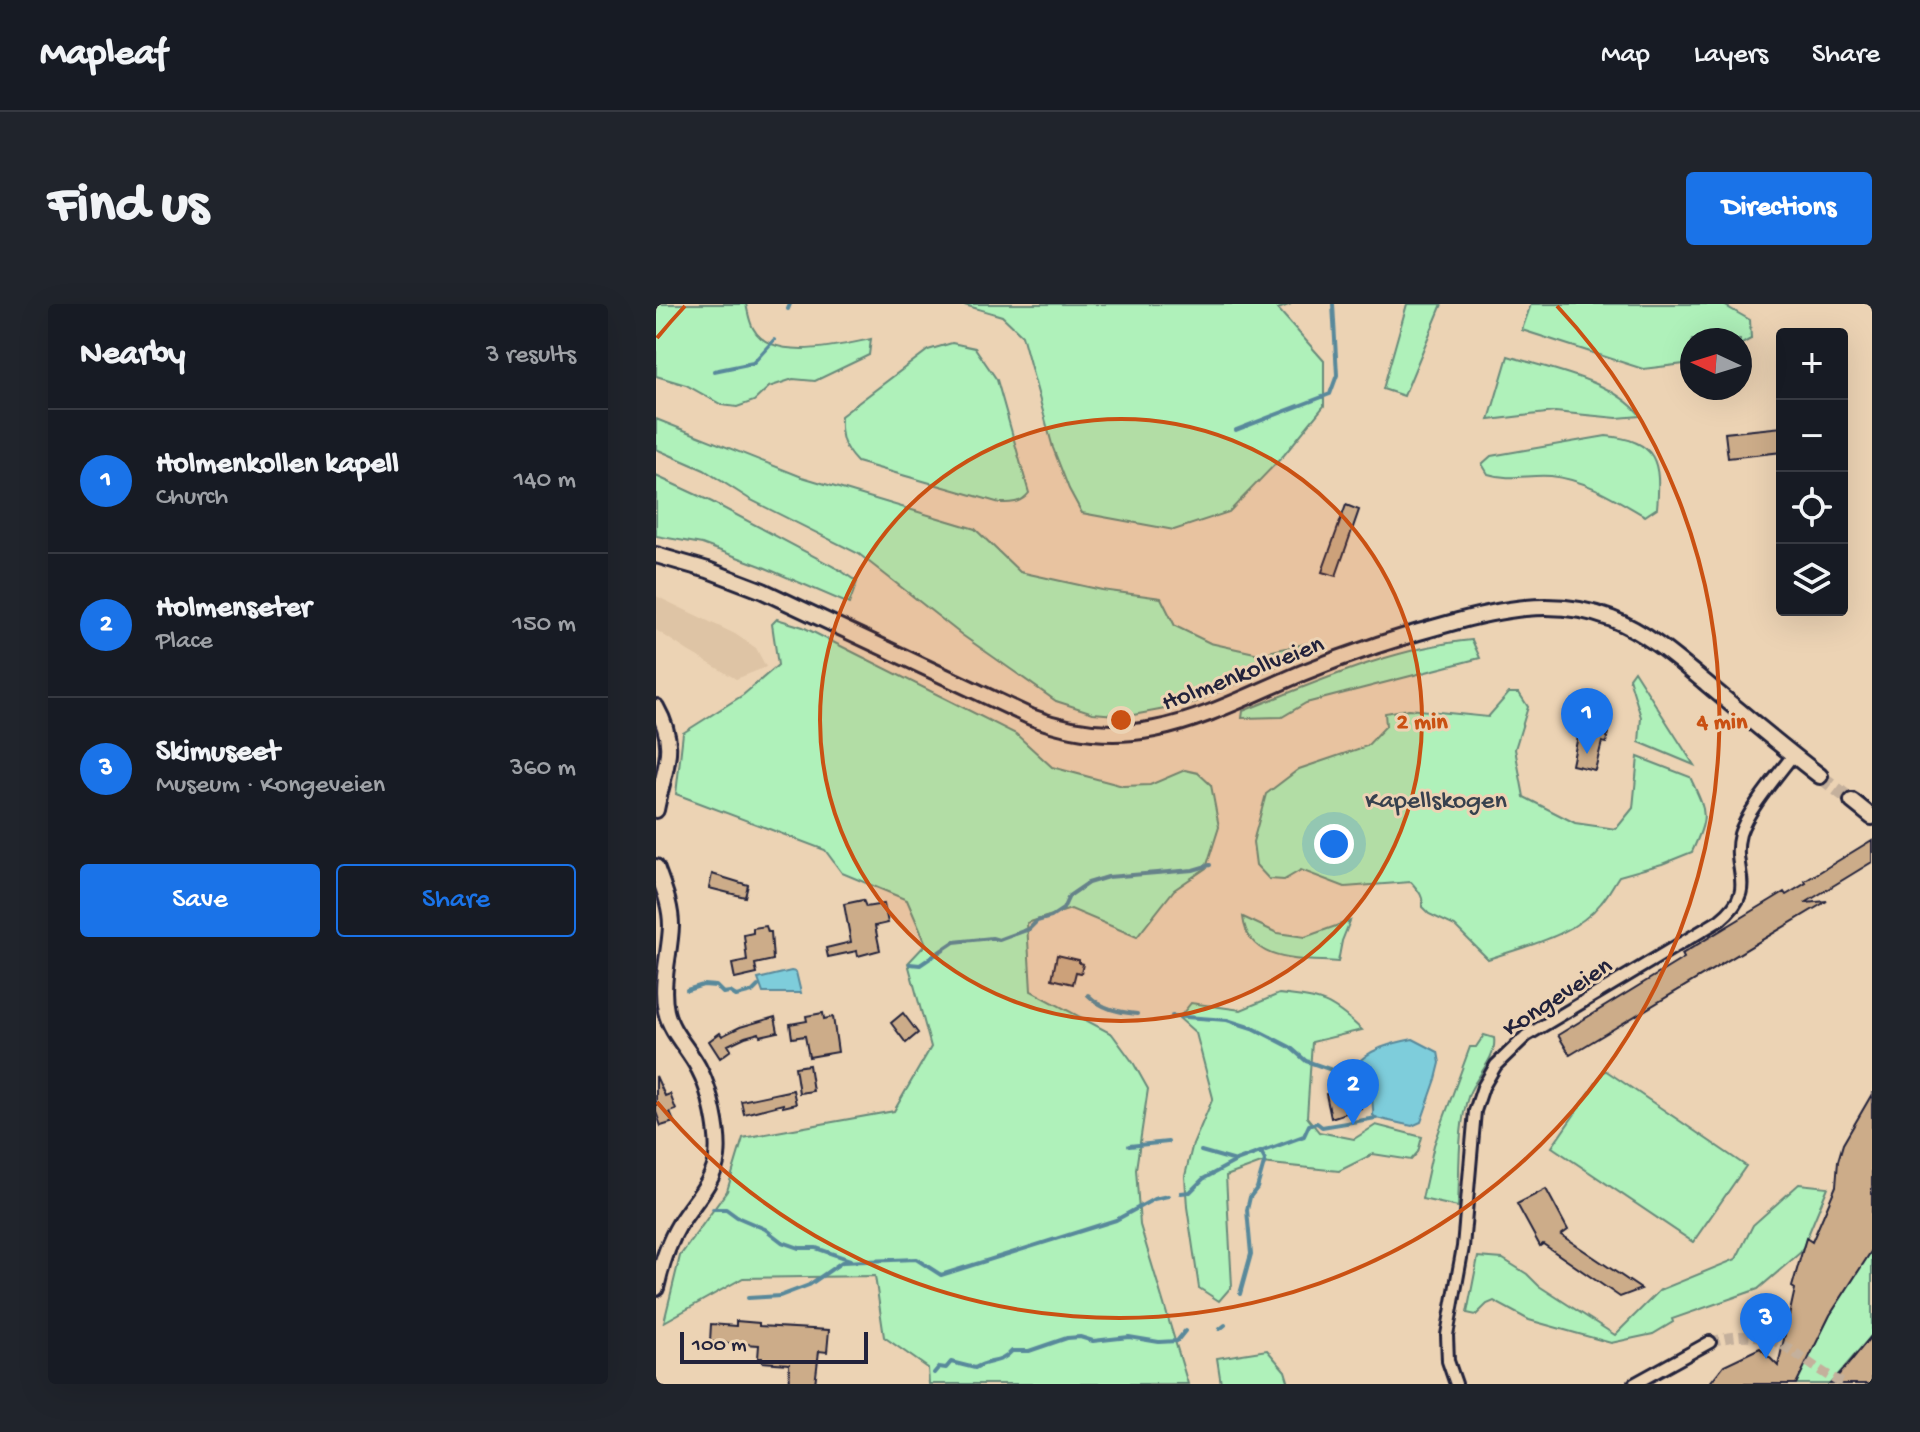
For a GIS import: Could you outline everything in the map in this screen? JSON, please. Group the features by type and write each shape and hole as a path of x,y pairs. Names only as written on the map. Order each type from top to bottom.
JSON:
{"main road":[{"name":"Holmenkollveien","path":"656,555 763,591 1031,717 1064,728 1098,733 1154,731 1193,721 1360,651 1475,616 1535,606 1574,608 1617,621 1649,639 1820,776"},
{"path":"656,707 666,727 670,754 656,810"},
{"path":"1852,801 1872,817"},
{"path":"656,867 669,905 671,923 661,972 666,1010 704,1080 718,1150 711,1177 668,1246 656,1288"}],"street":[{"name":"Kongeveien","path":"1456,1384 1448,1361 1447,1335 1463,1247 1472,1125 1478,1099 1489,1076 1502,1058 1526,1036 1733,910 1742,887 1738,850 1742,829 1793,755"},
{"path":"1634,1384 1710,1342"}],"shaded area":[{"path":"656,596 735,634 756,648 766,667 736,679 688,651 656,630"}],"green space":[{"path":"656,304 746,304 753,328 762,339 775,345 808,349 871,339 869,355 815,381 793,379 769,387 754,401 737,407 722,405 686,385 656,376"},
{"path":"961,304 1291,304 1278,309 1324,361 1324,406 1284,455 1229,512 1174,530 1082,513 1053,448 1022,335 1002,316"},
{"path":"1407,304 1442,304 1404,396 1383,389"},
{"path":"1531,304 1722,304 1750,320 1750,328 1680,328 1680,364 1643,369 1522,330"},
{"path":"952,343 975,348 997,380 1029,493 1020,501 1000,503 857,462 848,452 842,436 841,416 928,350"},
{"path":"1508,356 1597,384 1628,403 1641,416 1617,418 1555,412 1489,420"},
{"path":"656,419 802,477 975,529 1020,572 1102,590 1161,598 1175,626 1210,643 1259,654 1318,641 1325,644 1191,704 1128,716 1093,713 1056,701 962,635 859,554 751,500 704,470 656,449"},
{"path":"1606,436 1636,443 1652,457 1658,478 1657,508 1645,516 1577,482 1551,476 1496,476 1488,474 1482,464 1491,456"},
{"path":"656,476 840,570 857,582 849,604 702,544 656,536"},
{"path":"777,619 803,627 1016,734 1052,767 1123,786 1150,785 1185,770 1198,773 1211,785 1219,827 1206,868 1174,890 1137,937 1071,909 1027,923 1031,991 1112,1034 1148,1089 1136,1169 1140,1225 1188,1384 929,1384 928,1368 884,1337 875,1276 743,1278 664,1322 680,1256 727,1191 743,1138 894,1111 931,1047 908,963 926,944 907,900 842,873 825,850 676,794 683,733 743,695 778,665 772,624"},
{"path":"1472,640 1480,658 1306,703 1282,717 1242,718 1243,711 1384,658"},
{"path":"1634,671 1694,765 1639,742 1641,717 1629,678"},
{"name":"Kapellskogen","path":"1509,693 1519,693 1528,707 1515,749 1524,797 1575,823 1616,829 1633,808 1638,757 1690,777 1704,814 1692,852 1619,876 1601,903 1578,924 1549,938 1488,959 1455,926 1429,914 1422,907 1418,890 1411,882 1345,887 1301,870 1284,880 1269,879 1256,865 1253,842 1266,794 1299,769 1367,746 1386,726 1385,713 1409,709 1488,717"},
{"path":"1243,917 1277,933 1305,937 1350,921 1338,962 1293,959 1266,951 1247,932"},
{"path":"1279,994 1325,1003 1342,1012 1362,1030 1312,1042 1307,1117 1319,1132 1354,1139 1376,1125 1422,1137 1418,1152 1411,1160 1373,1154 1339,1171 1261,1163 1226,1176 1232,1286 1219,1301 1199,1288 1185,1176 1192,1147 1213,1098 1196,1033 1179,1018 1191,1003 1241,1010"},
{"path":"1484,1035 1494,1038 1494,1045 1465,1107 1458,1207 1422,1199 1434,1145 1470,1047 1476,1047"},
{"path":"1605,1070 1746,1166 1693,1242 1552,1147"},
{"path":"1799,1184 1828,1187 1801,1252 1758,1289 1672,1319 1673,1322 1653,1334 1611,1343 1529,1320 1494,1301 1476,1315 1467,1313 1478,1257 1503,1259 1615,1335 1660,1290 1736,1259 1753,1225"},
{"path":"1872,1250 1872,1335 1830,1384 1795,1384 1830,1315"},
{"path":"1267,1350 1285,1371 1289,1384 1221,1384 1217,1358"}],"water":[{"path":"796,972 801,993 763,993 758,979"},
{"path":"1413,1039 1438,1052 1440,1063 1421,1122 1412,1126 1376,1118 1367,1082 1354,1067 1373,1051"}],"building":[{"path":"1776,428 1776,453 1728,458 1725,433"},
{"path":"1346,505 1359,510 1336,576 1322,572"},
{"path":"1592,718 1609,727 1595,770 1572,765 1578,736 1573,735 1577,720"},
{"path":"1872,840 1872,862 1805,903 1827,901 1570,1055 1558,1035 1684,958 1682,954 1784,892 1786,895 1806,883"},
{"path":"712,874 748,885 745,897 709,888"},
{"path":"863,900 866,907 884,904 888,923 875,926 880,950 858,956 857,951 828,957 826,948 851,942 844,904"},
{"path":"766,926 771,932 773,960 755,964 757,974 735,979 732,964 747,961 744,935 753,933 753,928"},
{"path":"1057,955 1079,960 1083,964 1081,973 1076,972 1073,984 1052,979"},
{"path":"823,1013 824,1019 833,1017 838,1052 809,1057 805,1036 792,1038 790,1024 807,1021 806,1016"},
{"path":"903,1013 918,1033 906,1043 891,1023"},
{"path":"775,1017 778,1032 745,1037 728,1045 731,1050 720,1058 709,1041 720,1033 722,1036"},
{"path":"809,1065 813,1091 799,1093 795,1067"},
{"path":"656,1076 665,1096 670,1094 676,1110 670,1112 674,1122 661,1126 656,1112"},
{"path":"793,1090 796,1104 783,1107 783,1104 744,1114 741,1101"},
{"path":"1343,1091 1344,1095 1358,1092 1361,1108 1331,1118 1326,1094"},
{"path":"1872,1094 1872,1250 1830,1315 1796,1384 1709,1384 1724,1365 1760,1348 1778,1366 1795,1289 1792,1287 1806,1238 1812,1242 1836,1186 1843,1144"},
{"path":"1546,1189 1568,1230 1561,1235 1641,1289 1620,1297 1543,1244 1540,1246 1517,1204"},
{"path":"736,1321 759,1323 759,1326 829,1330 827,1352 819,1351 815,1384 790,1384 789,1364 762,1362 762,1358 758,1358 759,1345 710,1342 711,1324 736,1326"},
{"path":"1872,1335 1872,1384 1830,1384 1846,1367"}],"waterway":[{"path":"788,309 790,304"},
{"path":"1236,430 1330,394 1337,375 1333,304"},
{"path":"714,371 753,363 774,340"},
{"path":"910,964 920,965 954,942 999,940 1029,929 1037,921 1063,909 1069,896 1088,883 1108,877 1193,870 1210,865"},
{"path":"687,990 703,985 716,986 723,993 730,992 736,996 752,992 758,986"},
{"path":"1088,995 1111,1009 1137,1014"},
{"path":"1172,1016 1227,1020 1255,1029 1290,1047 1306,1061 1332,1070"},
{"path":"1181,1193 1190,1192 1203,1179 1236,1161 1304,1136 1309,1125 1317,1123 1322,1127 1376,1118"},
{"path":"1129,1146 1168,1142"},
{"path":"1201,1151 1236,1161"},
{"path":"1240,1294 1251,1254 1247,1210 1265,1160 1261,1152"},
{"path":"748,1298 780,1296 809,1285 842,1262 916,1259 941,1275 1116,1220 1154,1199 1168,1196"},
{"path":"713,1209 726,1209 765,1229 782,1242 799,1248 816,1248 850,1260"},
{"path":"1220,1329 1225,1325"},
{"path":"934,1373 951,1362 975,1368 1003,1358 1012,1351 1029,1351 1067,1338 1080,1337 1093,1341 1129,1337 1159,1342 1177,1341 1185,1331"}],"tunnel":[{"path":"1820,776 1852,801"},
{"path":"1710,1342 1753,1336 1769,1339 1844,1384"}],"place":[{"name":"Holmenkollen kapell","path":"1587,754"},
{"name":"Holmenseter","path":"1353,1125"},
{"name":"Skimuseet","path":"1766,1359"}]}
